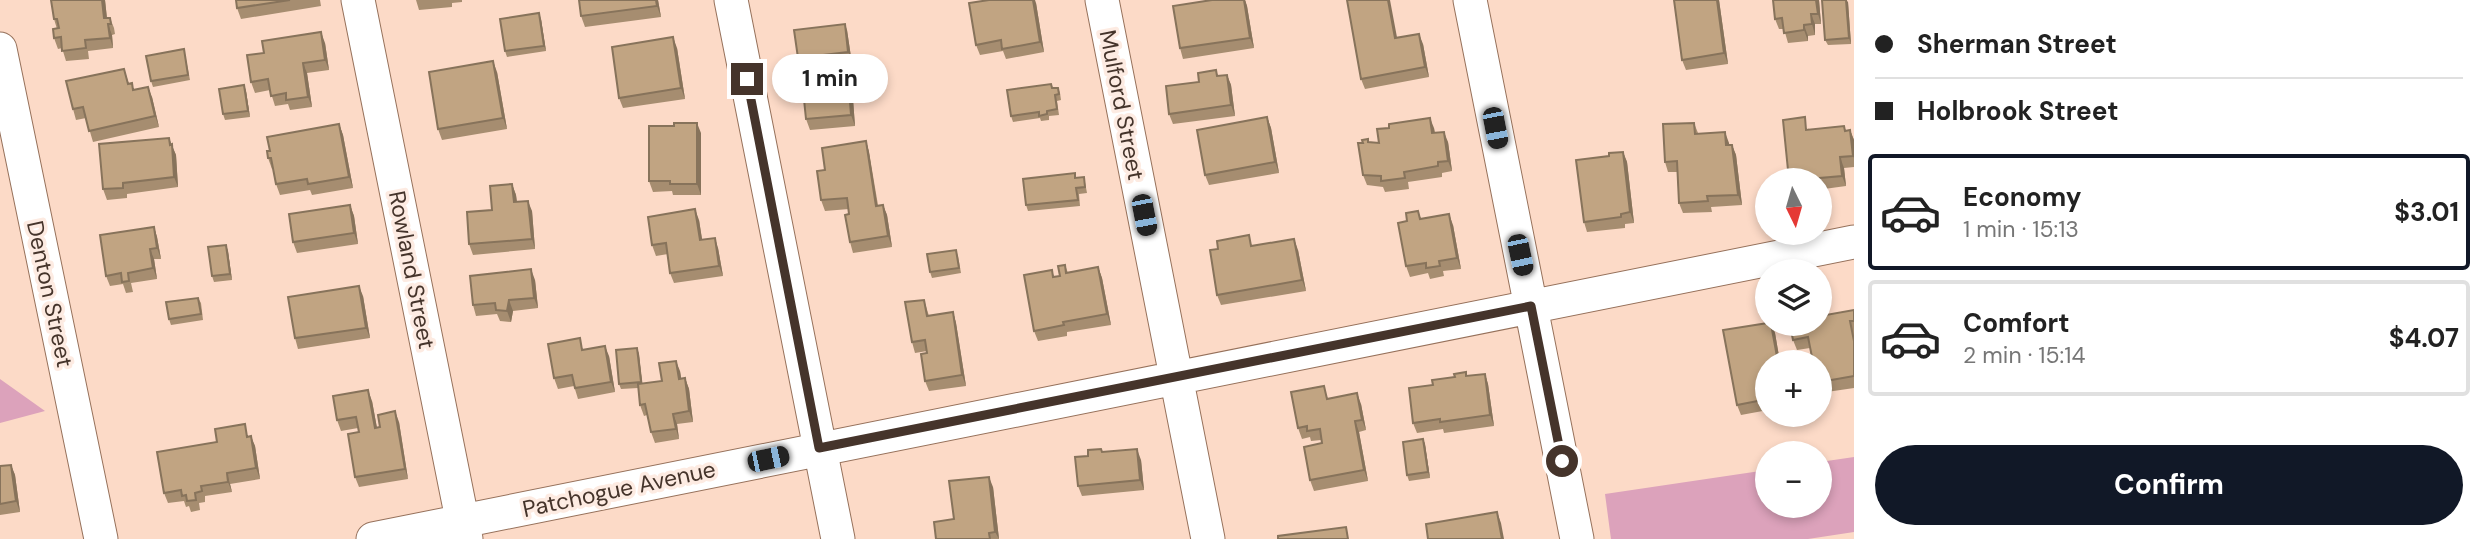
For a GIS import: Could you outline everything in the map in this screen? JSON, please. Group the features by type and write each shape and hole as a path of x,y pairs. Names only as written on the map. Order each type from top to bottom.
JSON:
{"street":[{"name":"Rowland Street","path":"358,0 464,530"},
{"path":"731,0 838,539"},
{"name":"Mulford Street","path":"1102,0 1209,539"},
{"path":"1469,0 1577,539"},
{"name":"Denton Street","path":"0,49 101,539"},
{"name":"Patchogue Avenue","path":"373,539 464,530 819,448 1854,242"}],"shaded area":[{"path":"0,379 45,411 0,423"},
{"path":"1854,457 1854,532 1808,539 1611,539 1605,494 1755,472 1755,518 1832,518 1832,460"}],"building":[{"path":"51,0 102,0 104,18 110,18 110,38 85,40 86,48 62,51 61,37 54,38 53,29 59,28 57,19 54,19"},
{"path":"236,0 290,0 237,8"},
{"path":"579,0 656,0 657,6 581,16"},
{"path":"1033,0 1040,42 1002,49 1001,40 976,45 969,3"},
{"path":"1212,0 1244,0 1250,38 1180,48 1173,6"},
{"path":"1347,0 1388,0 1395,38 1419,34 1425,67 1361,79"},
{"path":"1674,0 1717,0 1724,53 1682,60"},
{"path":"1773,0 1816,0 1818,14 1811,14 1812,24 1804,25 1804,30 1784,33 1782,18 1775,19"},
{"path":"1822,0 1846,0 1849,38 1825,40"},
{"path":"539,13 544,46 505,51 500,19"},
{"path":"845,24 848,52 798,58 794,30"},
{"path":"321,32 325,60 303,63 308,97 286,100 286,93 271,96 268,79 251,82 247,55 264,53 262,41"},
{"path":"673,37 681,88 619,98 612,47"},
{"path":"184,49 188,75 151,81 146,56"},
{"path":"493,61 503,118 438,129 429,72"},
{"path":"124,69 128,84 132,83 133,90 148,87 155,116 89,131 83,107 73,109 66,81"},
{"path":"1216,70 1217,76 1227,75 1231,105 1169,114 1166,86 1199,82 1198,73"},
{"path":"848,75 851,115 806,119 802,80 838,76 838,80 841,80 841,76"},
{"path":"1051,84 1052,88 1058,88 1059,94 1055,95 1057,109 1039,116 1039,112 1011,116 1007,90"},
{"path":"244,85 248,111 223,114 219,89"},
{"path":"1267,117 1275,162 1205,175 1197,130"},
{"path":"1805,117 1806,130 1844,126 1845,131 1850,130 1853,156 1840,157 1842,176 1832,177 1832,168 1788,168 1783,120"},
{"path":"1430,118 1432,133 1444,132 1448,161 1438,162 1438,166 1404,172 1405,178 1381,181 1381,176 1363,175 1358,143 1368,139 1368,142 1379,143 1377,129 1389,128 1389,124"},
{"path":"674,123 697,123 697,184 649,181 649,126 674,126"},
{"path":"1694,123 1695,134 1725,132 1726,145 1732,145 1738,195 1707,196 1708,201 1679,203 1677,161 1665,162 1663,124"},
{"path":"339,124 349,177 308,184 307,179 276,184 271,158 268,158 267,151 270,151 267,137"},
{"path":"169,138 170,145 172,144 174,177 123,183 123,188 103,189 99,144"},
{"path":"866,141 876,206 883,205 888,236 850,242 845,215 849,214 847,198 821,200 817,171 825,170 822,148"},
{"path":"1623,152 1630,212 1621,214 1621,217 1584,222 1576,160"},
{"path":"1075,173 1075,178 1084,177 1085,187 1076,188 1078,200 1026,205 1023,179"},
{"path":"512,184 514,202 528,201 532,239 469,244 467,212 492,210 490,186"},
{"path":"350,205 354,233 293,242 289,214"},
{"path":"695,209 700,240 715,238 719,266 670,273 666,243 652,245 648,217"},
{"path":"1418,211 1420,219 1449,214 1457,258 1439,261 1440,266 1426,268 1426,263 1406,266 1398,223 1407,221 1406,213"},
{"path":"154,227 157,248 150,249 153,268 128,273 129,281 122,282 121,273 106,276 100,235"},
{"path":"1249,235 1251,246 1294,239 1302,280 1217,295 1210,250 1218,249 1217,241"},
{"path":"226,245 230,274 212,276 208,247"},
{"path":"956,250 959,268 930,272 927,254"},
{"path":"1065,265 1066,273 1098,267 1107,314 1063,322 1064,325 1034,331 1024,275 1052,270 1053,277 1060,276 1058,266"},
{"path":"531,269 534,298 509,300 507,311 496,310 495,303 473,305 470,276"},
{"path":"359,286 366,328 295,338 288,297"},
{"path":"198,298 201,314 169,319 166,302"},
{"path":"924,300 927,316 953,312 962,375 925,381 921,354 927,353 925,340 912,342 905,302"},
{"path":"1854,310 1854,321 1850,321 1854,341 1854,376 1832,380 1832,350 1811,350 1808,337 1793,340 1792,336 1832,336 1832,314"},
{"path":"1755,325 1755,336 1773,336 1776,350 1755,350 1755,402 1737,405 1723,330"},
{"path":"580,338 582,350 605,346 611,382 575,388 572,375 554,378 548,344"},
{"path":"637,348 641,382 619,384 616,350"},
{"path":"676,361 679,379 685,378 689,411 673,414 676,429 651,432 645,404 640,405 638,384 662,381 659,363"},
{"path":"1466,372 1466,376 1485,374 1490,415 1413,423 1409,388 1433,385 1432,380 1455,377 1454,374"},
{"path":"1324,386 1327,399 1357,393 1362,420 1355,421 1364,470 1310,480 1304,447 1322,443 1320,429 1307,431 1307,426 1298,428 1291,392"},
{"path":"368,390 375,428 380,427 378,415 395,411 405,469 355,477 348,434 359,432 356,417 337,420 333,396"},
{"path":"245,424 247,437 251,436 256,468 227,473 228,482 201,486 202,491 195,493 196,500 187,501 181,490 164,493 157,452 217,442 215,429"},
{"path":"1423,439 1428,472 1407,475 1403,442"},
{"path":"1101,449 1102,452 1137,449 1140,480 1078,486 1075,457 1088,456 1088,450"},
{"path":"11,465 16,501 0,504 0,466"},
{"path":"989,477 995,532 989,533 990,539 936,539 934,522 954,519 949,481"},
{"path":"1497,512 1502,539 1428,539 1426,524"},
{"path":"1346,527 1348,539 1278,539 1278,536"}],"route":[{"path":"747,79 819,448 1531,306 1562,461"}]}
